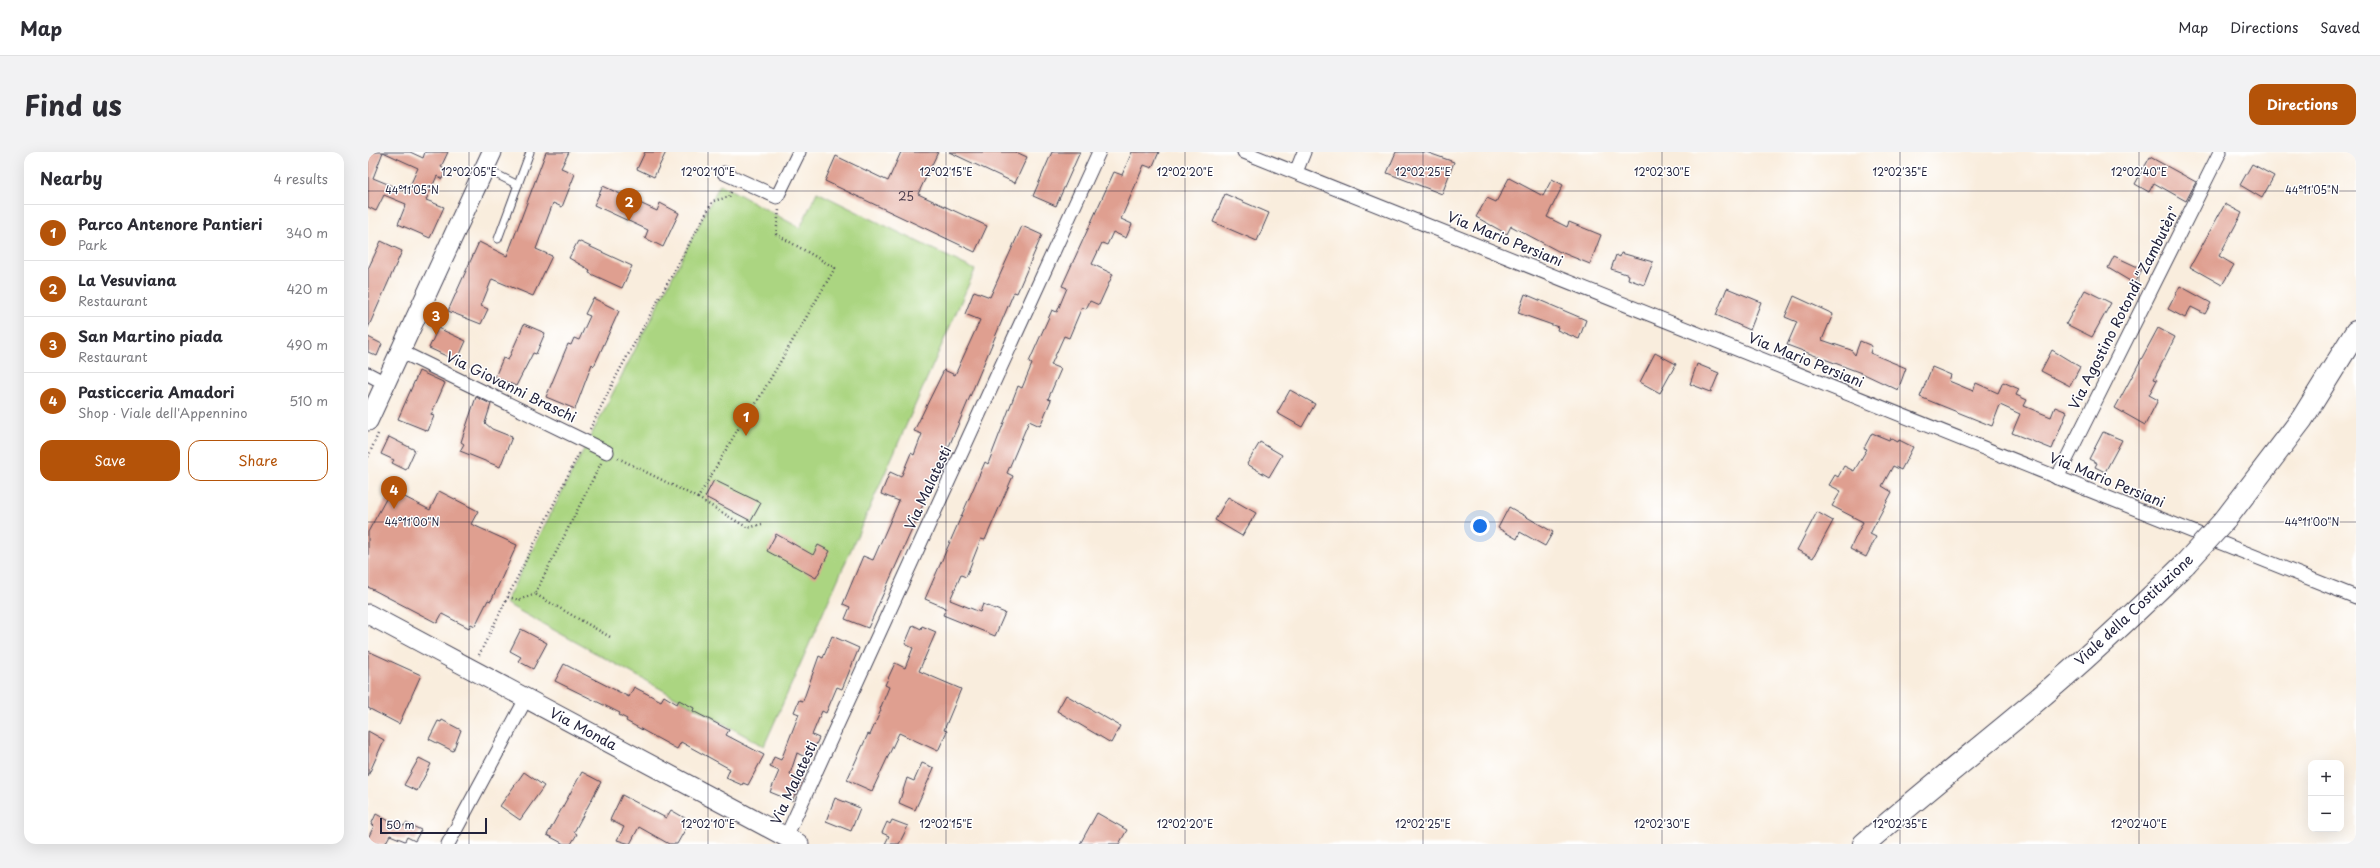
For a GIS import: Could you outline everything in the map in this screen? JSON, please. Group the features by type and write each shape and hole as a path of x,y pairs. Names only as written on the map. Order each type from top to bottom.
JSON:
{"highway":[{"name":"Viale della Costituzione","path":"1864,844 1934,782 2030,706 2128,620 2185,564 2225,520 2302,419 2356,332"}],"main road":[{"path":"368,421 488,160"},
{"name":"Via Monda","path":"368,614 527,697 793,840"}],"street":[{"path":"724,173 777,197 799,152"},
{"name":"Via Malatesti","path":"793,840 1099,152"},
{"name":"Via Mario Persiani","path":"1244,152 2356,597"},
{"path":"1296,172 1304,152"},
{"name":"Via Agostino Rotondi \"Zambutèn\"","path":"2057,478 2220,152"},
{"name":"Via Giovanni Braschi","path":"400,351 607,452"},
{"path":"368,374 385,383"},
{"path":"448,844 527,697"}],"lane":[{"path":"498,239 530,152"},
{"path":"488,160 518,185"}],"path":[{"path":"472,669 618,373 713,201 729,197 737,180"},
{"path":"698,498 742,422 751,412 834,268 776,234 781,189"},
{"path":"508,597 518,600 535,594 607,452 698,498 748,528 762,524"},
{"path":"535,594 612,638"}],"green space":[{"path":"720,184 800,228 817,192 975,270 764,746 505,603"}],"building":[{"path":"368,152 383,152 410,152 423,158 425,152 448,152 441,167 446,170 442,179 437,176 426,200 444,207 430,238 398,224 406,204 384,195 376,211 368,207","holes":["383,152 418,168 407,192 373,178"]},
{"path":"546,152 569,152 561,168 575,174 562,207 553,203 536,249 552,256 533,296 492,279 481,306 488,309 481,324 448,311 479,242 507,256"},
{"path":"645,152 666,152 654,177 637,169"},
{"path":"901,152 938,152 918,194 987,226 975,252 825,181 836,156 888,181"},
{"path":"949,152 1016,152 1027,157 1015,183"},
{"path":"1052,152 1080,152 1056,206 1033,196"},
{"path":"1132,152 1159,152 1152,168 1144,165 1121,219 1132,224 1126,238 1113,232 1107,245 1102,243 1092,264 1113,274 1099,305 1090,301 1086,309 1082,307 1069,338 1064,336 1051,365 1061,369 1048,399 1051,400 1040,426 1029,421 1007,473 1013,476 985,540 981,539 966,577 961,575 950,600 980,612 983,604 1005,613 995,636 943,615 946,608 925,599 985,462 988,464 1018,386 1022,388 1032,364 1029,362 1052,310 1057,312 1067,288 1062,286 1114,172 1122,175"},
{"path":"1396,152 1426,152 1454,162 1442,194 1387,173"},
{"path":"2150,157 2196,182 2186,201 2154,183 2149,192 2135,184"},
{"path":"2252,164 2274,176 2262,198 2240,185"},
{"path":"1509,178 1543,196 1552,179 1563,185 1547,217 1567,227 1569,222 1601,235 1590,264 1558,251 1511,226 1507,234 1476,217 1487,198 1496,202"},
{"path":"603,186 657,211 660,203 679,213 663,247 645,238 648,230 594,205"},
{"path":"1225,194 1269,213 1257,241 1213,222"},
{"path":"2225,204 2242,213 2219,256 2234,265 2222,285 2190,267"},
{"path":"1022,226 1042,235 1017,293 1014,292 934,482 931,480 922,507 868,628 845,619 850,607 843,604 863,556 873,560 899,501 881,494 890,472 901,477 911,453 914,455 922,434 914,431 944,370 955,375 980,320 965,314 974,291 990,297"},
{"path":"381,241 402,251 368,328 368,269"},
{"path":"578,241 632,266 622,288 589,273 590,270 569,258"},
{"path":"1621,253 1653,262 1644,285 1628,279 1629,275 1611,269 1616,255 1620,257"},
{"path":"2114,256 2142,269 2135,284 2108,268"},
{"path":"2180,286 2211,303 2205,314 2191,307 2185,318 2168,309"},
{"path":"1727,288 1761,302 1750,330 1716,315"},
{"path":"2085,290 2111,303 2092,337 2066,324"},
{"path":"1525,294 1586,320 1579,339 1557,330 1558,327 1518,313"},
{"path":"1794,296 1833,314 1822,340 1851,350 1855,355 1860,341 1872,346 1870,353 1906,368 1898,390 1864,374 1787,345 1797,322 1785,317"},
{"path":"593,298 619,311 594,366 592,364 575,409 546,397 568,344 571,345 574,338 579,340 590,316 585,314"},
{"path":"524,324 545,333 536,354 533,353 516,386 495,377 503,358 508,360"},
{"path":"438,328 466,341 457,361 429,348"},
{"path":"2158,328 2175,337 2154,379 2157,380 2149,395 2158,400 2145,425 2115,408"},
{"path":"368,337 382,344 377,356 368,352"},
{"path":"2052,350 2080,367 2070,386 2041,371"},
{"path":"1655,353 1676,364 1660,393 1640,382"},
{"path":"1697,364 1719,373 1711,392 1690,384"},
{"path":"1932,367 1951,375 1949,381 1973,391 1976,383 1998,393 2003,382 2019,389 2016,395 2027,400 2024,406 2051,417 2055,407 2067,412 2052,449 2012,433 2020,414 2000,405 1992,426 1920,397"},
{"path":"419,371 445,383 431,415 434,416 428,431 398,419"},
{"path":"1290,390 1315,404 1302,427 1277,413"},
{"path":"476,397 491,404 485,423 492,429 512,437 500,467 460,451 464,444 461,442"},
{"path":"2103,432 2122,440 2105,472 2095,467 2097,463 2089,459"},
{"path":"1872,433 1889,440 1890,438 1898,442 1899,440 1913,447 1901,470 1893,466 1882,486 1892,492 1870,534 1876,537 1866,557 1850,549 1863,522 1832,506 1841,491 1829,485 1835,475 1838,477 1844,466 1854,471 1867,449 1864,448"},
{"path":"389,437 415,450 406,470 392,463 394,460 381,454"},
{"path":"1260,442 1282,455 1269,477 1247,464"},
{"path":"714,480 761,503 751,521 705,497"},
{"path":"391,490 430,510 439,491 478,511 471,524 517,545 491,601 488,600 475,626 471,624 469,628 442,614 437,623 368,587 368,532"},
{"path":"1228,497 1256,513 1242,536 1215,520"},
{"path":"1509,507 1553,532 1545,546 1520,532 1517,539 1498,528"},
{"path":"1817,512 1833,521 1813,558 1797,550"},
{"path":"776,534 813,555 818,545 830,551 816,578 767,551"},
{"path":"913,625 921,629 922,626 936,632 919,671 961,689 944,730 947,731 938,751 899,733 872,791 847,780 868,734 870,735 881,710 880,709 889,687 885,685 895,663 905,668 913,648 905,644"},
{"path":"521,629 547,643 533,669 518,661 521,657 510,651"},
{"path":"832,636 859,648 842,689 837,687 826,713 822,711 812,735 819,738 809,759 797,753 790,774 802,780 792,801 770,792 779,771 770,767 774,757 781,760 799,714 794,712 799,700 803,701 819,656 823,658"},
{"path":"368,651 421,675 399,724 368,708"},
{"path":"564,664 629,697 634,687 661,701 664,696 677,704 679,700 694,708 693,711 729,730 726,735 764,755 748,785 743,783 742,785 726,778 730,769 681,742 677,749 626,721 627,719 619,715 620,713 555,681"},
{"path":"1066,695 1120,726 1111,743 1057,711"},
{"path":"442,720 461,730 453,751 429,739 438,721 441,722"},
{"path":"368,731 384,740 368,776"},
{"path":"419,758 431,764 417,791 404,785"},
{"path":"922,763 934,768 915,810 899,803 907,778 914,781"},
{"path":"524,772 544,786 520,820 500,806"},
{"path":"582,772 601,782 574,832 577,834 571,844 564,844 547,835"},
{"path":"622,795 666,818 671,810 690,821 677,844 669,844 639,827 630,844 617,840 624,827 610,820"},
{"path":"835,798 860,808 851,831 826,821"},
{"path":"1097,813 1127,830 1119,844 1080,844"},
{"path":"376,814 393,823 394,821 404,826 406,823 421,830 415,841 407,837 405,841 390,835 385,844 368,844 368,838 374,826 371,825"},
{"path":"892,820 908,826 899,844 885,844 889,836 882,833 887,822 890,824"}],"place":[{"name":"La Vesuviana","path":"629,221"},
{"name":"San Martino piada","path":"436,335"},
{"name":"Parco Antenore Pantieri","path":"746,436"},
{"name":"Pasticceria Amadori","path":"394,509"}]}
